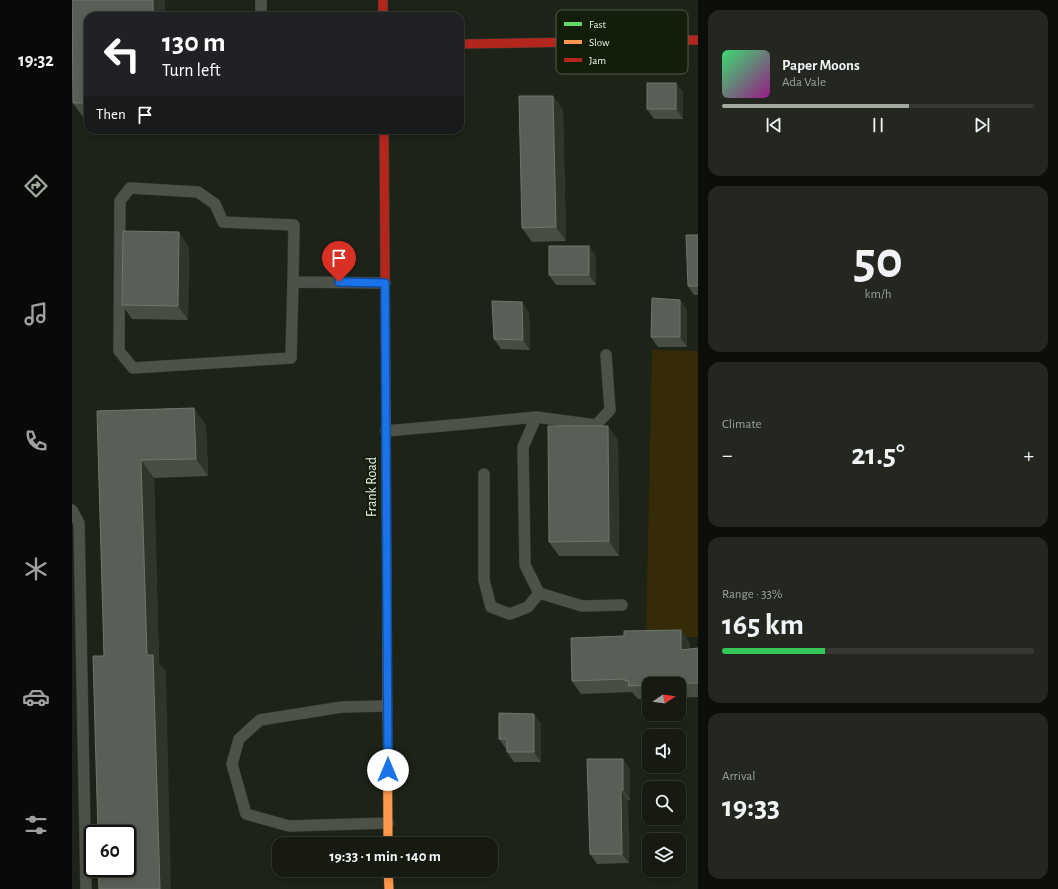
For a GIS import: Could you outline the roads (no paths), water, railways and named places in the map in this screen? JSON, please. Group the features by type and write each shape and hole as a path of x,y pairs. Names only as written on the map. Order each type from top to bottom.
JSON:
{"main road":[{"path":"383,0 383,12"},
{"path":"688,40 698,40"},
{"path":"464,44 556,42"},
{"name":"Frank Road","path":"384,134 388,837"},
{"path":"388,877 388,889"}],"lane":[{"path":"261,0 261,12"},
{"path":"130,188 198,192 215,204 223,222 294,225 293,282 291,358 133,368 119,351 120,201 130,188"},
{"path":"293,282 385,283"},
{"path":"386,431 536,417 596,425 610,410 606,355"},
{"path":"536,417 523,447 525,565 539,593 582,606 622,606"},
{"path":"484,474 484,580 491,607 510,614 528,606 539,593"},
{"path":"72,510 79,523 86,889"},
{"path":"387,706 342,707 260,720 238,739 232,764 246,814 289,826 388,823"}]}
